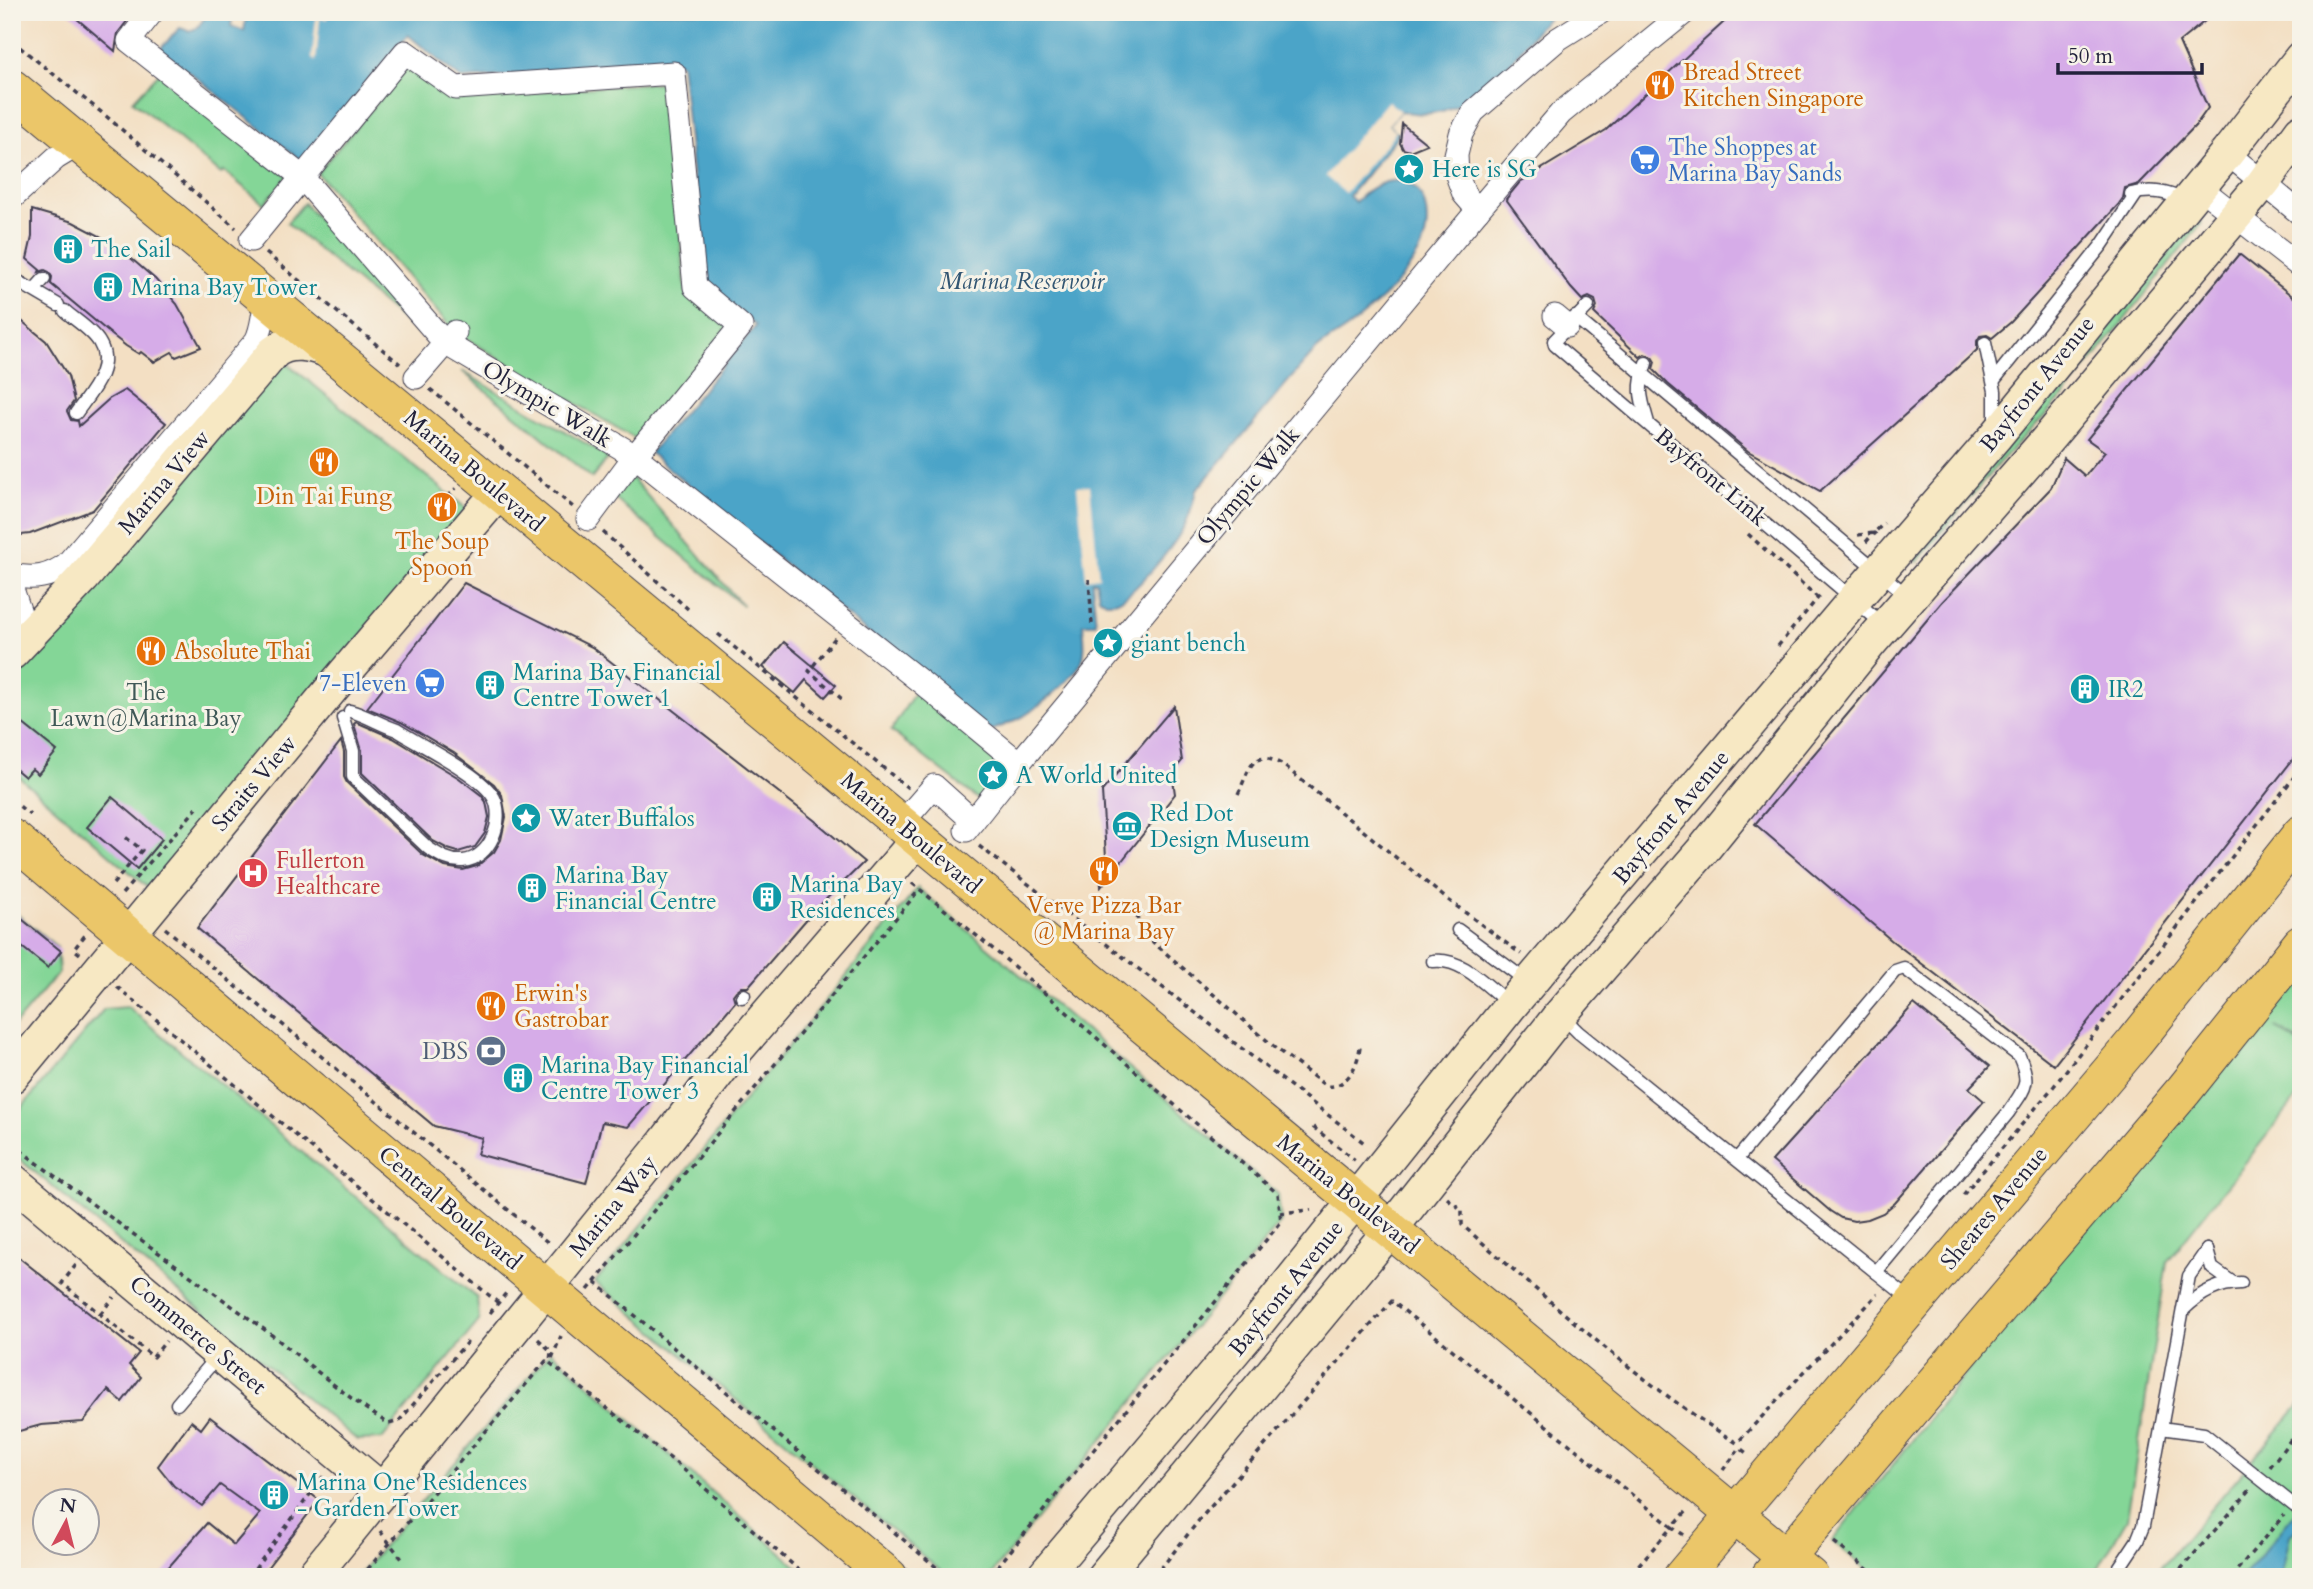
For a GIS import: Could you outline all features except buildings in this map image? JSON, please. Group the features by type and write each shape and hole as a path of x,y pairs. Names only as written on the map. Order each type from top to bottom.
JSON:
{"main road":[{"name":"Bayfront Avenue","path":"1043,1577 1356,1202 1521,981 1995,437 2227,153 2301,58"},
{"name":"Marina Boulevard","path":"12,88 499,492 918,816 1356,1202 1409,1243 1734,1514 1788,1570"},
{"name":"Bayfront Avenue","path":"1103,1577 1390,1230 1569,1023 1703,850 1885,626 2026,465 2263,183 2301,131"},
{"name":"Marina View","path":"15,650 83,578 274,352 284,346 298,344 313,345 329,351"},
{"name":"Straits View","path":"12,1076 499,492"},
{"name":"Marina Way","path":"312,1577 383,1491 508,1312 546,1288 918,816"},
{"name":"Sheares Avenue","path":"1682,1577 2135,1042 2301,834"},
{"name":"Central Boulevard","path":"12,838 137,924 546,1288 889,1577"},
{"path":"1788,1570 2301,944"},
{"name":"Commerce Street","path":"12,1180 383,1491"}],"street":[{"name":"Olympic Walk","path":"152,12 129,41 302,177 450,337 635,456 1019,763"},
{"path":"1478,210 1464,194 1457,175 1456,155 1461,134 1473,112 1558,39 1601,12"},
{"name":"Olympic Walk","path":"970,830 1019,763 1561,113 1685,12"},
{"path":"251,240 405,52 456,88 674,73 695,287 741,326 635,456 588,519"},
{"path":"12,198 47,166 79,144"},
{"path":"2227,153 2301,214"},
{"path":"2193,194 2234,215 2301,267"},
{"name":"Marina View","path":"12,575 44,577 67,564 256,341 267,300"},
{"path":"416,377 450,337"},
{"path":"12,589 20,613 15,650"},
{"path":"918,816 934,786 970,830"}],"lane":[{"path":"1994,380 2102,245 2132,194 2153,190 2193,194"},
{"path":"12,278 62,308 99,342 104,359 103,369 76,413"},
{"path":"34,290 44,279"},
{"path":"1566,320 1588,306"},
{"name":"Bayfront Link","path":"1885,626 1555,345 1554,341 1566,320 1644,369 1910,598"},
{"path":"99,342 106,330"},
{"path":"1985,343 1994,380 1995,437"},
{"path":"1644,369 1639,394 1648,424"},
{"path":"360,713 383,727 397,730 481,782 493,797 498,811 491,840 479,856 466,861 442,857 428,848 353,777 353,748 346,714 360,713"},
{"path":"1458,930 1521,981"},
{"path":"1433,961 1446,959 1521,981"},
{"path":"1737,1159 1895,971 1904,968 2019,1056 2027,1073 2024,1089 2008,1113 1876,1272"},
{"path":"1569,1023 1914,1302"},
{"path":"2113,1577 2137,1541 2143,1526 2182,1311 2191,1269 2207,1250 2212,1268 2237,1283 2197,1295 2182,1311"},
{"path":"177,1404 220,1354"},
{"path":"2161,1429 2204,1434 2297,1507"}],"path":[{"path":"12,41 106,116 251,240 588,519 692,613"},
{"path":"1748,534 1818,598"},
{"path":"1089,579 1092,624"},
{"path":"842,699 809,671 847,623"},
{"path":"713,630 918,816"},
{"path":"1238,794 1255,760 1262,757 1283,765 1443,895 1521,981"},
{"path":"970,830 1368,1146"},
{"path":"113,884 142,850 124,836"},
{"path":"948,1577 595,1282 919,889 1004,958 1278,1194 1281,1222 989,1577"},
{"path":"1137,915 1139,926 1154,943 1278,1050 1326,1086 1334,1087 1344,1082 1358,1062 1360,1047"},
{"path":"137,924 552,1246"},
{"path":"74,949 508,1312 484,1324"},
{"path":"12,1144 258,1325 363,1408 389,1424 399,1421 475,1332"},
{"path":"1447,1198 1462,1210 1462,1225 1545,1296 1679,1405 1737,1443"},
{"path":"1280,1213 1311,1210"},
{"path":"79,1262 62,1283 153,1357 169,1337"},
{"path":"100,1314 117,1293"},
{"path":"1154,1577 1200,1519 1392,1301 1672,1527 1628,1577"},
{"path":"361,1577 546,1361 676,1463 807,1577"},
{"path":"2174,1577 2261,1478 2301,1426"},
{"path":"250,1577 329,1468"},
{"path":"2231,1577 2297,1507"},
{"path":"1832,1541 1877,1577"}],"green space":[{"path":"411,62 454,98 665,82 686,292 730,328 636,439 455,332 317,173"},
{"path":"159,73 288,176 264,204 224,171 221,174 133,101"},
{"path":"304,203 417,332 287,223"},
{"path":"2197,219 2202,223 2062,398 1999,463 1917,562 1911,557 2063,371 2108,327"},
{"name":"The Lawn@Marina Bay","path":"278,356 467,509 154,893 12,771 12,672"},
{"path":"462,371 609,457 592,478"},
{"path":"631,477 743,606 614,498"},
{"path":"921,682 1019,763 978,799 891,731"},
{"path":"918,888 1278,1194 1281,1222 989,1577 948,1577 595,1282"},
{"path":"12,910 57,947 59,972 12,1028"},
{"path":"2301,953 2301,1042 2275,1027 2301,1045 2301,1092 2167,1262 2127,1519 2093,1577 1877,1577 1832,1541"},
{"path":"128,1007 477,1298 479,1321 382,1439 357,1440 12,1153 12,1119 104,1009"},
{"path":"551,1351 809,1577 357,1577"},
{"path":"2301,1403 2301,1577 2153,1577"}],"water":[{"name":"Marina Reservoir","path":"209,12 233,12 231,26 244,31 247,12 1555,12 1504,70 1476,94 1443,111 1424,114 1400,111 1388,125 1399,134 1349,196 1355,202 1377,185 1400,181 1412,185 1420,193 1425,204 1426,230 1423,243 1412,264 1380,301 1348,328 1318,348 1284,386 1196,490 1181,532 1161,560 1133,590 1116,601 1106,602 1099,597 1096,581 1092,581 1096,624 1083,624 1083,658 1074,674 1049,698 1024,716 988,732 650,453 756,326 704,283 681,63 461,79 408,35 302,161 160,49 180,28 189,31 197,28"},
{"path":"2301,1506 2301,1526 2290,1535 2281,1577 2242,1577"}],"pier":[{"path":"265,12 327,12 327,19 320,18 316,60 312,59 316,18"},
{"path":"1388,101 1400,111 1388,125 1396,132 1345,193 1325,176"},
{"path":"1090,485 1099,577 1086,579 1077,486"}],"place":[{"name":"Bread Street Kitchen Singapore","path":"1660,85"},
{"name":"The Shoppes at Marina Bay Sands","path":"1645,160"},
{"name":"Here is SG","path":"1409,169"},
{"name":"The Sail","path":"68,249"},
{"name":"Marina Bay Tower","path":"108,287"},
{"name":"Din Tai Fung","path":"324,462"},
{"name":"The Soup Spoon","path":"442,507"},
{"name":"giant bench","path":"1108,643"},
{"name":"Absolute Thai","path":"151,651"},
{"name":"7-Eleven","path":"430,683"},
{"name":"Marina Bay Financial Centre Tower 1","path":"490,685"},
{"name":"IR2","path":"2085,689"},
{"name":"A World United","path":"993,775"},
{"name":"Water Buffalos","path":"526,818"},
{"name":"Red Dot Design Museum","path":"1127,826"},
{"name":"Verve Pizza Bar @ Marina Bay","path":"1104,871"},
{"name":"Fullerton Healthcare","path":"253,873"},
{"name":"Marina Bay Financial Centre","path":"532,888"},
{"name":"Marina Bay Residences","path":"767,897"},
{"name":"Erwin's Gastrobar","path":"491,1006"},
{"name":"DBS","path":"491,1051"},
{"name":"Marina Bay Financial Centre Tower 3","path":"518,1078"},
{"name":"Marina One Residences - Garden Tower","path":"274,1495"}]}
